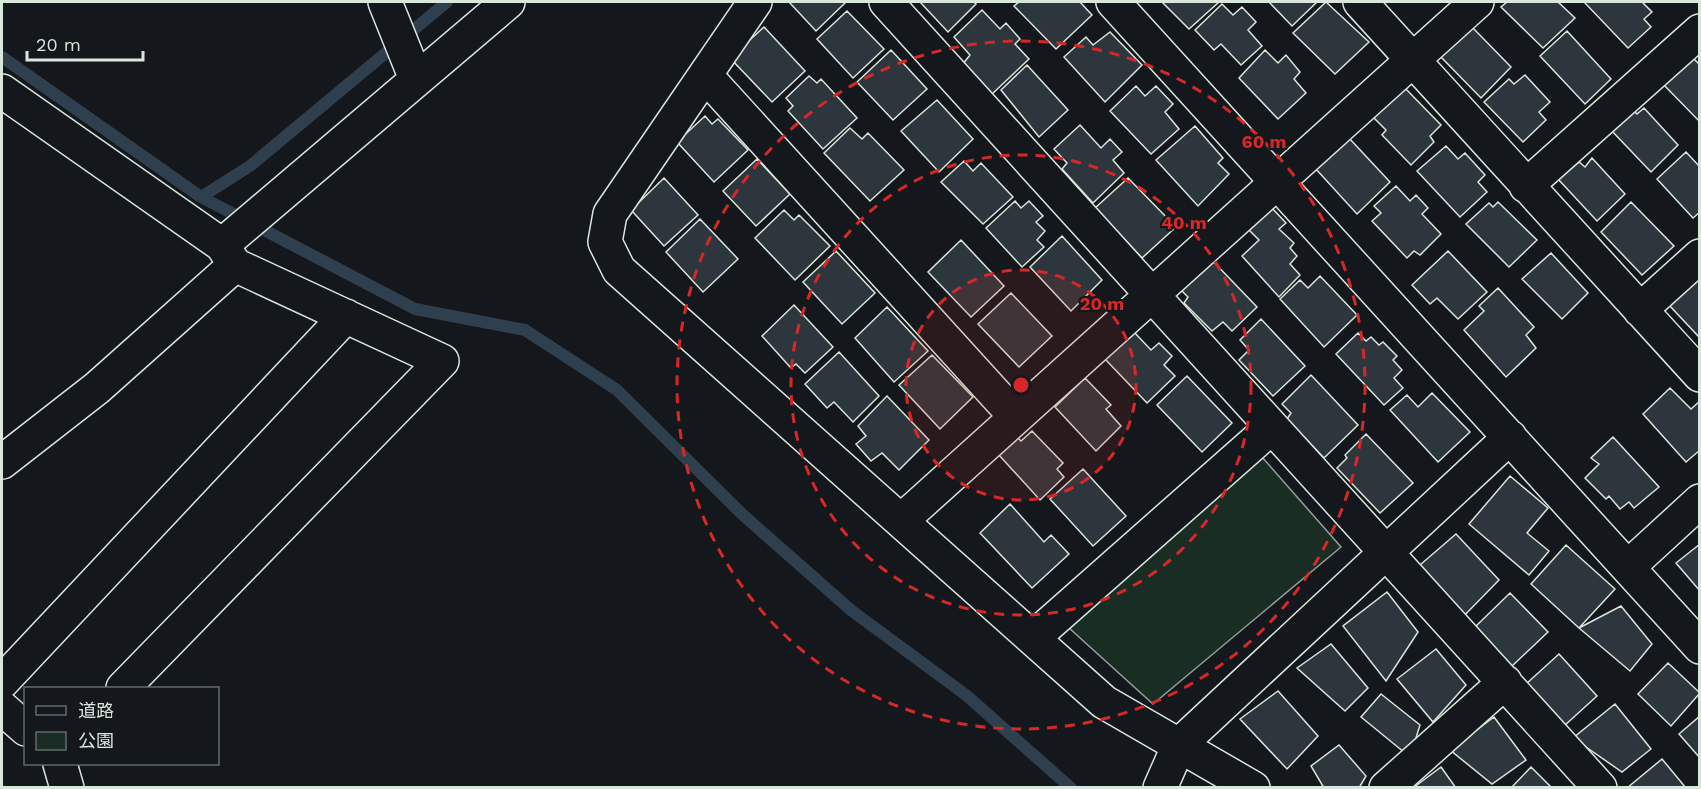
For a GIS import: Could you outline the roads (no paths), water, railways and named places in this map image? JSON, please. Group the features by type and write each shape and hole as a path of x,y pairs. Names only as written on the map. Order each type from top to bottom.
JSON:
{"street":[{"path":"385,2 416,79"},
{"path":"2,462 97,388 270,205 508,2"},
{"path":"755,2 610,214 605,242 619,270 1104,702 1253,788"},
{"path":"886,2 1600,788"},
{"path":"1113,2 1700,647"},
{"path":"1360,2 1700,375"},
{"path":"902,520 1477,2"},
{"path":"1527,186 1700,31"},
{"path":"705,75 1016,417"},
{"path":"2,91 229,250 346,316 442,362 124,687"},
{"path":"1640,310 1700,256"},
{"path":"2,682 346,316"},
{"path":"1033,638 1272,427"},
{"path":"1160,788 1179,745 1510,437"},
{"path":"1628,567 1700,501"},
{"path":"1386,788 1504,682"},
{"path":"2,708 24,727"},
{"path":"60,765 67,788"}],"waterway":[{"path":"201,197 250,166 447,2"},
{"path":"2,57 201,197 415,309 525,330 617,390 742,514 852,611 966,695 1071,788"}]}
